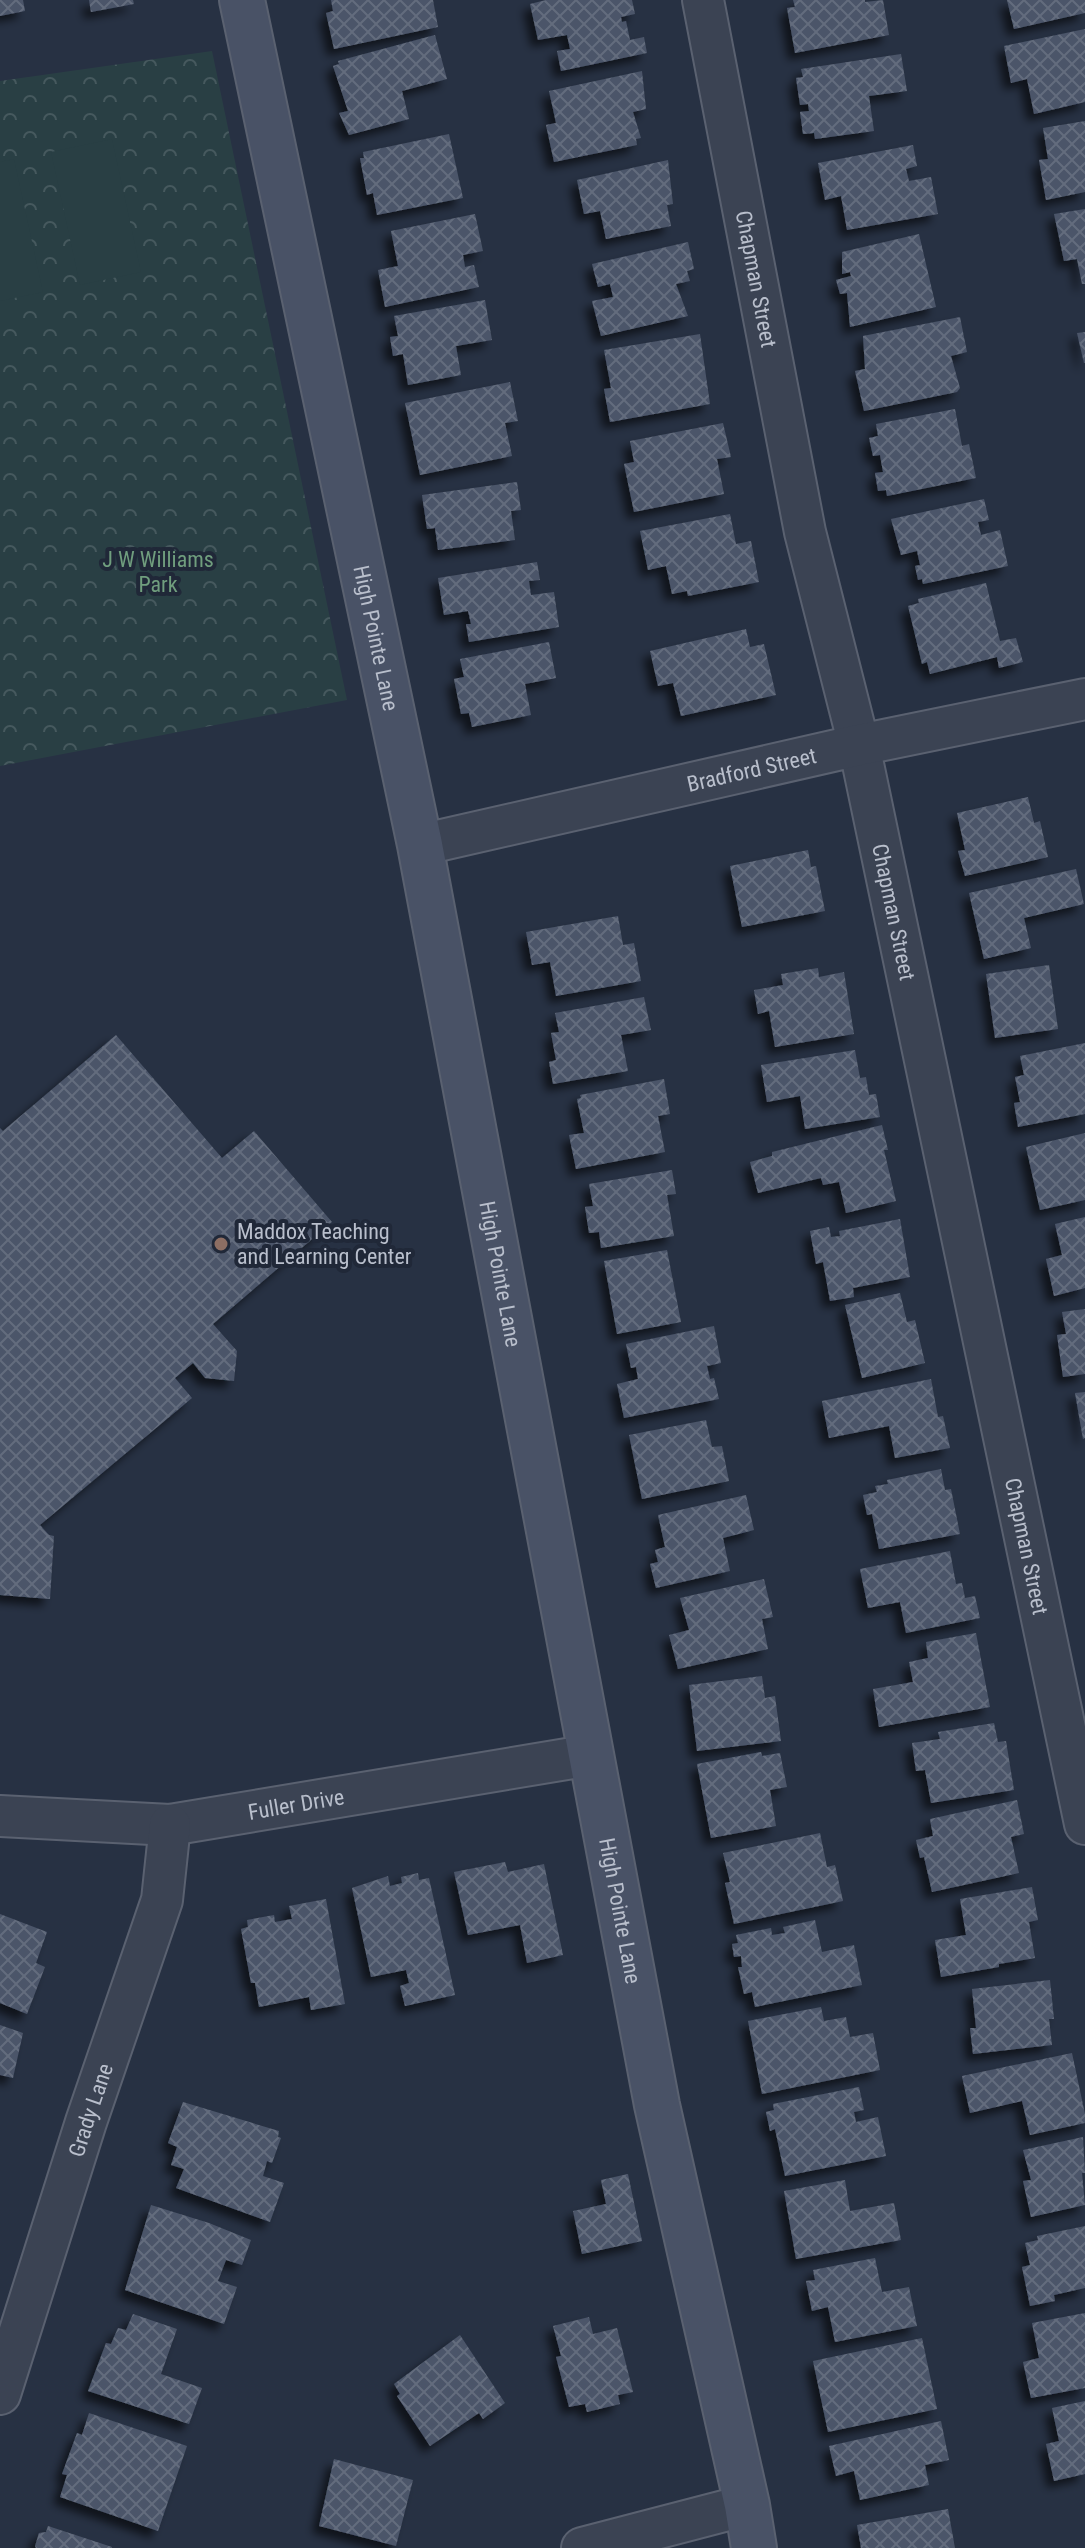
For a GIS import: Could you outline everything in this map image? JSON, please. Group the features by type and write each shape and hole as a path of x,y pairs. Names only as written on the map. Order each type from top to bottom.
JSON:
{"street":[{"name":"High Pointe Lane","path":"242,0 420,845 657,2105 754,2548"},
{"name":"Chapman Street","path":"703,0 805,532 859,745 1085,1824"},
{"name":"Bradford Street","path":"420,845 859,745 1085,699"},
{"name":"Fuller Drive","path":"0,1816 170,1825 591,1755"},
{"name":"Grady Lane","path":"0,2394 86,2122 162,1900 170,1825"},
{"path":"582,2548 747,2505"}],"green space":[{"name":"J W Williams Park","path":"212,51 347,700 0,766 0,81"},
{"path":"112,139 141,272 80,285 51,152"},
{"path":"14,159 43,292 0,301 0,162"}],"building":[{"path":"0,0 23,0 25,11 0,16"},
{"path":"89,0 133,0 134,4 91,12"},
{"path":"331,0 433,0 438,27 334,49 326,13 333,11"},
{"path":"546,0 632,0 635,14 621,17 622,22 626,21 630,40 644,37 647,53 561,71 557,51 570,49 567,35 538,40 530,4"},
{"path":"793,0 883,0 889,35 795,53 787,8 795,7"},
{"path":"1007,0 1085,0 1085,13 1014,29"},
{"path":"1085,29 1085,102 1034,114 1027,79 1011,83 1004,46"},
{"path":"435,35 447,79 402,91 409,119 349,135 339,113 348,111 333,66 339,64 338,61"},
{"path":"901,54 907,91 869,96 874,131 815,139 814,133 803,134 800,112 809,111 808,104 800,105 796,78 803,77 801,69"},
{"path":"642,71 646,109 633,112 641,138 636,139 637,145 554,162 546,125 556,123 549,91"},
{"path":"1085,121 1085,192 1046,200 1039,160 1048,159 1043,128"},
{"path":"449,134 463,198 377,215 373,193 367,195 360,158 364,158 363,152"},
{"path":"913,145 917,166 906,169 909,181 931,177 938,214 847,230 841,196 825,200 818,163"},
{"path":"668,160 673,204 667,205 671,226 606,239 600,211 584,214 577,180"},
{"path":"1085,209 1085,284 1082,284 1077,259 1064,261 1054,214"},
{"path":"475,214 483,251 463,255 465,267 474,265 479,287 385,307 378,270 398,266 391,231"},
{"path":"919,234 936,307 850,327 847,293 840,294 836,280 851,276 850,272 842,274 842,252"},
{"path":"688,242 694,269 687,271 690,281 676,284 688,316 601,336 592,301 613,297 610,284 598,287 592,264"},
{"path":"485,300 492,340 456,346 461,375 408,385 403,354 393,356 390,337 398,336 394,316"},
{"path":"960,317 967,352 951,356 960,388 957,392 864,411 855,371 865,369 863,336"},
{"path":"1085,332 1085,363 1084,363 1077,333"},
{"path":"700,334 710,404 610,422 604,389 611,388 604,350"},
{"path":"510,382 518,421 505,423 512,456 420,475 405,403"},
{"path":"955,409 962,446 969,444 976,478 887,496 886,490 878,491 875,473 883,472 880,455 873,456 869,438 878,436 876,424"},
{"path":"723,423 731,457 717,459 724,494 634,512 624,464 634,462 630,441"},
{"path":"517,482 521,510 511,511 515,540 438,550 435,528 427,529 422,495"},
{"path":"984,499 989,520 978,522 981,535 1000,530 1008,566 923,584 922,579 918,580 915,566 920,565 917,551 901,555 891,519"},
{"path":"730,514 736,544 751,541 759,582 688,596 687,591 672,594 666,566 648,570 640,531"},
{"path":"537,562 540,580 529,581 531,595 554,592 559,627 469,642 466,624 471,624 468,611 444,615 438,578"},
{"path":"986,583 1000,641 1016,638 1023,662 999,668 997,657 930,674 927,662 922,664 908,606 919,603 918,599"},
{"path":"746,629 750,647 764,644 776,695 681,716 673,683 658,686 650,651"},
{"path":"549,642 556,678 525,684 531,715 472,727 469,713 461,714 454,679 464,677 460,659"},
{"path":"1028,797 1034,823 1040,821 1048,857 965,876 958,851 965,850 957,813"},
{"path":"808,850 811,867 816,866 825,911 742,927 730,866"},
{"path":"1076,869 1084,904 1024,918 1031,948 984,959 969,893"},
{"path":"618,916 623,945 634,943 641,981 556,996 550,962 532,965 526,932"},
{"path":"1049,965 1058,1029 995,1038 986,974"},
{"path":"818,968 819,977 844,972 854,1034 775,1047 769,1011 758,1014 754,990 783,985 781,974"},
{"path":"644,997 651,1030 621,1035 628,1071 553,1084 549,1062 556,1060 551,1033 559,1032 555,1013"},
{"path":"116,1035 222,1158 254,1131 332,1222 213,1324 237,1351 234,1381 205,1378 193,1363 175,1378 192,1398 40,1525 54,1536 50,1599 0,1595 0,1128 3,1131"},
{"path":"1085,1043 1085,1114 1018,1127 1014,1103 1020,1102 1015,1077 1024,1075 1020,1056"},
{"path":"855,1050 860,1078 866,1077 869,1095 876,1094 880,1117 805,1129 800,1096 767,1102 761,1065"},
{"path":"664,1079 670,1114 658,1116 665,1152 576,1169 569,1135 584,1133 577,1099 581,1098 580,1095"},
{"path":"882,1125 888,1150 884,1150 896,1201 846,1213 839,1182 823,1185 821,1178 758,1193 750,1162 772,1156 772,1152"},
{"path":"1085,1133 1085,1200 1040,1210 1026,1147"},
{"path":"672,1170 676,1194 667,1195 674,1236 601,1248 599,1232 589,1233 585,1207 593,1206 589,1184"},
{"path":"1085,1217 1085,1288 1054,1296 1046,1259 1062,1255 1055,1224"},
{"path":"900,1219 910,1277 853,1288 854,1297 830,1301 823,1262 816,1264 810,1231 829,1227 831,1237 840,1236 839,1231"},
{"path":"667,1250 681,1322 617,1334 604,1261"},
{"path":"900,1293 907,1322 915,1320 925,1363 862,1378 845,1305"},
{"path":"1085,1309 1085,1374 1063,1377 1057,1335 1066,1334 1062,1312"},
{"path":"714,1326 721,1363 707,1366 710,1379 714,1378 719,1399 624,1418 617,1384 638,1379 636,1367 631,1368 626,1344"},
{"path":"931,1379 938,1417 943,1416 950,1448 895,1458 889,1426 829,1438 822,1401"},
{"path":"1085,1392 1085,1438 1083,1439 1075,1393"},
{"path":"706,1420 712,1447 722,1446 729,1481 642,1499 629,1435"},
{"path":"941,1469 945,1490 951,1489 960,1534 879,1549 872,1514 867,1515 863,1495 877,1492 875,1486 888,1484 887,1480"},
{"path":"746,1495 754,1530 723,1538 730,1571 656,1588 650,1564 658,1562 655,1550 665,1547 658,1515"},
{"path":"950,1551 956,1584 962,1583 965,1598 975,1596 980,1618 906,1633 900,1602 868,1608 860,1569"},
{"path":"764,1579 773,1617 762,1619 768,1649 678,1669 669,1635 689,1630 680,1598"},
{"path":"976,1633 990,1707 879,1727 873,1689 913,1682 909,1662 928,1658 926,1642"},
{"path":"762,1676 765,1698 775,1696 781,1741 697,1751 689,1685"},
{"path":"994,1723 998,1742 1006,1741 1014,1790 931,1803 925,1770 916,1771 912,1743 940,1739 938,1732"},
{"path":"761,1752 762,1756 780,1753 787,1787 770,1790 776,1826 711,1838 697,1764"},
{"path":"1017,1800 1024,1834 1011,1837 1019,1873 932,1892 924,1857 920,1858 916,1840 933,1836 930,1819"},
{"path":"820,1833 827,1867 835,1865 843,1901 734,1924 725,1883 730,1882 723,1853"},
{"path":"505,1862 508,1872 544,1864 563,1955 527,1963 520,1925 468,1935 454,1872"},
{"path":"418,1873 419,1880 429,1878 455,1995 405,2006 400,1986 409,1983 406,1970 371,1977 352,1888 388,1876 390,1886 402,1883 401,1877"},
{"path":"1032,1887 1038,1920 1029,1922 1035,1958 941,1977 935,1940 966,1935 960,1899"},
{"path":"326,1899 345,2004 311,2010 309,1997 259,2007 241,1929 248,1927 247,1920 274,1915 275,1922 292,1919 289,1906"},
{"path":"0,1914 47,1932 36,1963 45,1967 27,2014 0,2003"},
{"path":"815,1920 822,1952 854,1945 862,1985 755,2007 752,1992 744,1994 738,1967 742,1967 741,1956 734,1957 732,1944 738,1943 736,1935 771,1928 772,1935 785,1933 783,1927"},
{"path":"1050,1980 1054,2019 1049,2019 1052,2045 973,2054 970,2028 976,2028 972,1989"},
{"path":"821,2007 824,2021 846,2017 850,2037 873,2033 880,2070 762,2094 748,2021"},
{"path":"0,2025 23,2033 13,2078 0,2075"},
{"path":"1072,2053 1085,2123 1030,2135 1022,2101 970,2113 962,2076"},
{"path":"859,2087 864,2110 854,2112 856,2122 878,2117 886,2156 785,2176 775,2129 770,2131 766,2112 774,2110 773,2104"},
{"path":"183,2102 279,2131 278,2137 281,2138 272,2163 267,2161 263,2176 284,2183 270,2222 176,2188 184,2169 171,2165 177,2147 168,2143"},
{"path":"1083,2137 1085,2205 1031,2217 1023,2181 1031,2180 1023,2150"},
{"path":"628,2174 642,2241 582,2254 573,2211 606,2204 601,2180"},
{"path":"845,2180 850,2211 894,2203 901,2240 796,2259 784,2191"},
{"path":"151,2205 251,2240 242,2265 226,2260 218,2281 237,2287 224,2324 125,2290"},
{"path":"1085,2226 1085,2288 1054,2295 1055,2301 1030,2306 1022,2267 1030,2265 1025,2243 1038,2240 1037,2236"},
{"path":"875,2258 882,2292 909,2287 917,2326 835,2342 828,2307 812,2311 806,2281 815,2280 813,2270"},
{"path":"1085,2313 1085,2388 1031,2398 1023,2362 1039,2358 1032,2323"},
{"path":"133,2314 177,2329 161,2374 202,2388 189,2424 88,2391 106,2343 111,2344 118,2328 126,2330"},
{"path":"589,2317 593,2334 617,2328 633,2392 618,2395 620,2404 587,2412 585,2404 569,2407 556,2357 561,2356 553,2326"},
{"path":"460,2335 505,2403 483,2419 479,2413 430,2446 397,2396 400,2394 394,2384"},
{"path":"922,2338 937,2409 828,2432 813,2361"},
{"path":"1085,2401 1085,2474 1054,2481 1046,2444 1059,2441 1052,2408"},
{"path":"89,2413 187,2446 158,2531 60,2497 67,2475 62,2474 77,2433 82,2435"},
{"path":"941,2421 949,2460 925,2465 929,2485 860,2500 854,2471 836,2476 829,2446"},
{"path":"334,2459 413,2480 396,2546 319,2526"},
{"path":"948,2509 955,2548 861,2548 857,2525"},
{"path":"48,2526 112,2548 36,2548 39,2533 46,2532"}],"place":[{"name":"Maddox Teaching and Learning Center","path":"221,1244"}]}
